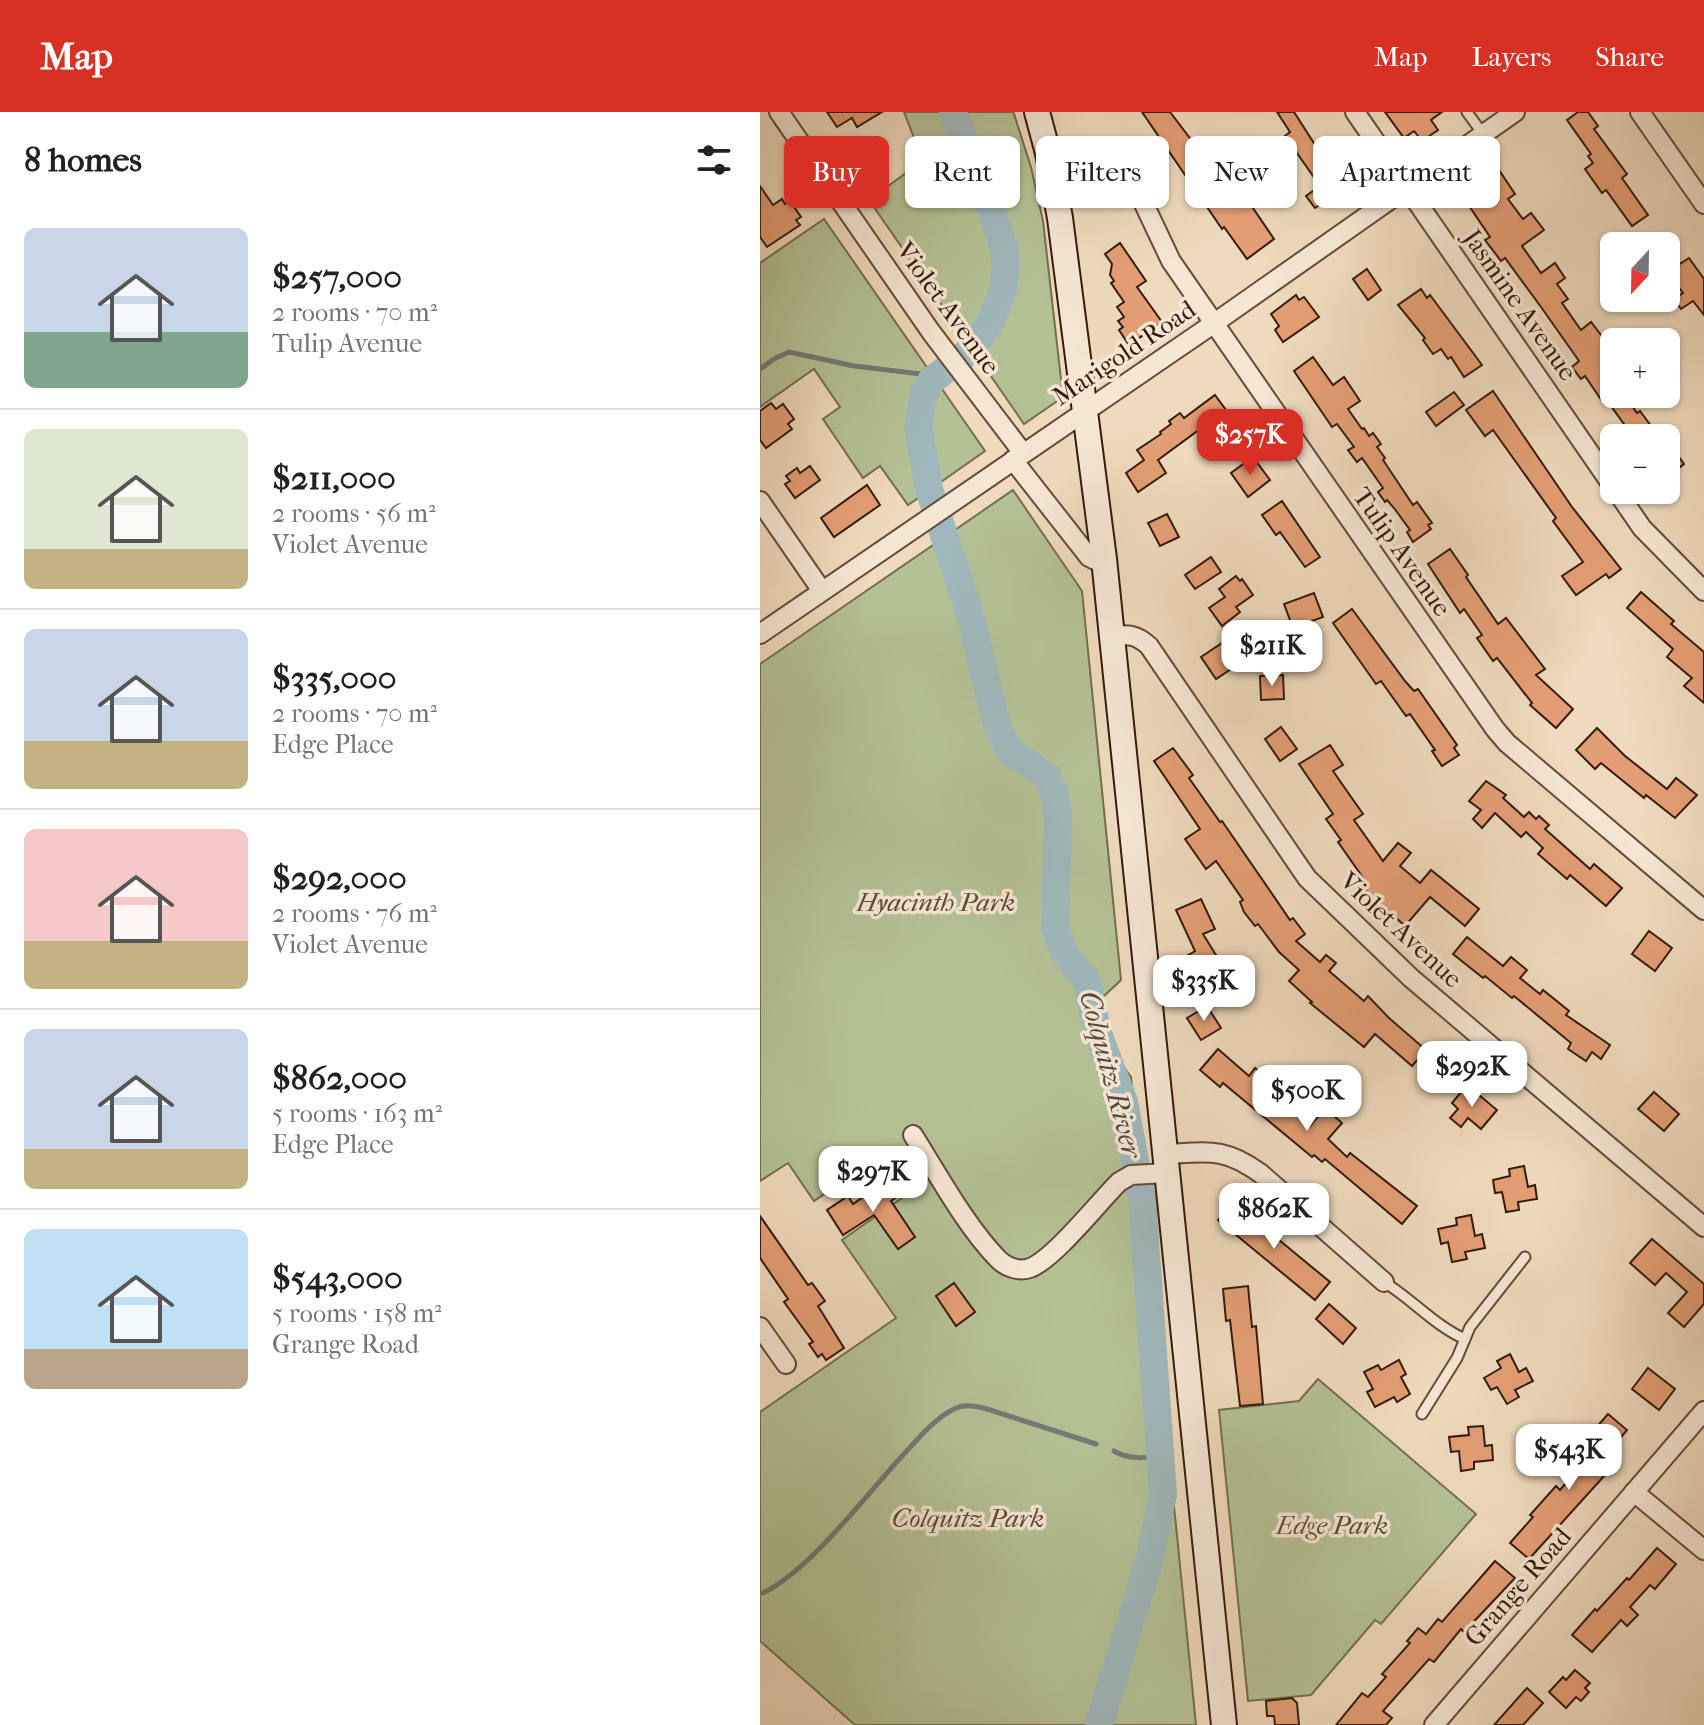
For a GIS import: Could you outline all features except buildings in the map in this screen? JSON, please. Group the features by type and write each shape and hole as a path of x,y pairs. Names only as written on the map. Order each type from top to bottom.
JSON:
{"main road":[{"path":"1037,112 1060,218 1113,636 1152,1169 1224,1725"}],"street":[{"name":"Violet Avenue","path":"779,112 1089,557 1104,559"},
{"name":"Jasmine Avenue","path":"1355,112 1372,136"},
{"name":"Marigold Road","path":"1480,136 1515,112"},
{"path":"1640,112 1704,204"},
{"name":"Tulip Avenue","path":"1146,208 1171,261 1213,324 1495,729 1507,743 1704,910"},
{"name":"Marigold Road","path":"760,634 1377,208"},
{"name":"Jasmine Avenue","path":"1421,208 1600,467"},
{"path":"760,501 822,591"},
{"name":"Jasmine Avenue","path":"1625,504 1642,528 1704,591"},
{"name":"Violet Avenue","path":"1113,636 1130,634 1140,637 1149,646 1307,878 1411,978 1704,1227"},
{"path":"913,1135 990,1249 1007,1266 1018,1270 1027,1270 1051,1255 1109,1192 1152,1169 1217,1151 1239,1158 1260,1173 1384,1282"},
{"path":"760,1327 786,1364"},
{"name":"Grange Road","path":"1434,1725 1704,1411"},
{"path":"1634,1492 1704,1550"}],"lane":[{"path":"1467,112 1483,134"},
{"path":"1422,1414 1457,1358 1470,1327 1525,1257"},
{"path":"1384,1282 1404,1294 1450,1333 1465,1339"}],"green space":[{"path":"904,112 1014,114 1031,167 1036,208 1040,208 1043,221 1063,397 1024,424 875,208 889,208 889,185 905,174 905,208 1020,208 1020,136 913,136"},
{"path":"824,219 985,451 908,505 880,466 863,478 823,419 840,407 814,369 760,407 760,263"},
{"path":"1013,490 1082,591 1121,980 1086,1013 1131,1077 1196,1725 855,1725 760,1641 760,1412 896,1318 842,1240 919,1186 892,1148 814,1201 788,1163 760,1181 760,664"},
{"name":"Edge Park","path":"1318,1379 1476,1514 1381,1624 1375,1620 1311,1695 1248,1701 1219,1410 1299,1401"}],"waterway":[{"name":"Colquitz River","path":"953,112 1000,234 1005,254 1005,274 1003,291 991,321 972,349 931,381 924,393 918,426 929,489 969,611 997,725 1009,751 1047,776 1055,794 1058,818 1055,928 1065,954 1087,981 1097,1031 1124,1102 1142,1198 1163,1494 1149,1562 1099,1725"},
{"path":"760,369 789,352 854,366 938,376"},
{"path":"763,1593 781,1582 819,1549 921,1436 954,1409 965,1406 984,1408 1096,1444"},
{"path":"1114,1451 1131,1457 1161,1456"}],"park label":[{"name":"Hyacinth Park","path":"936,902"},
{"name":"Colquitz Park","path":"968,1518"}]}
